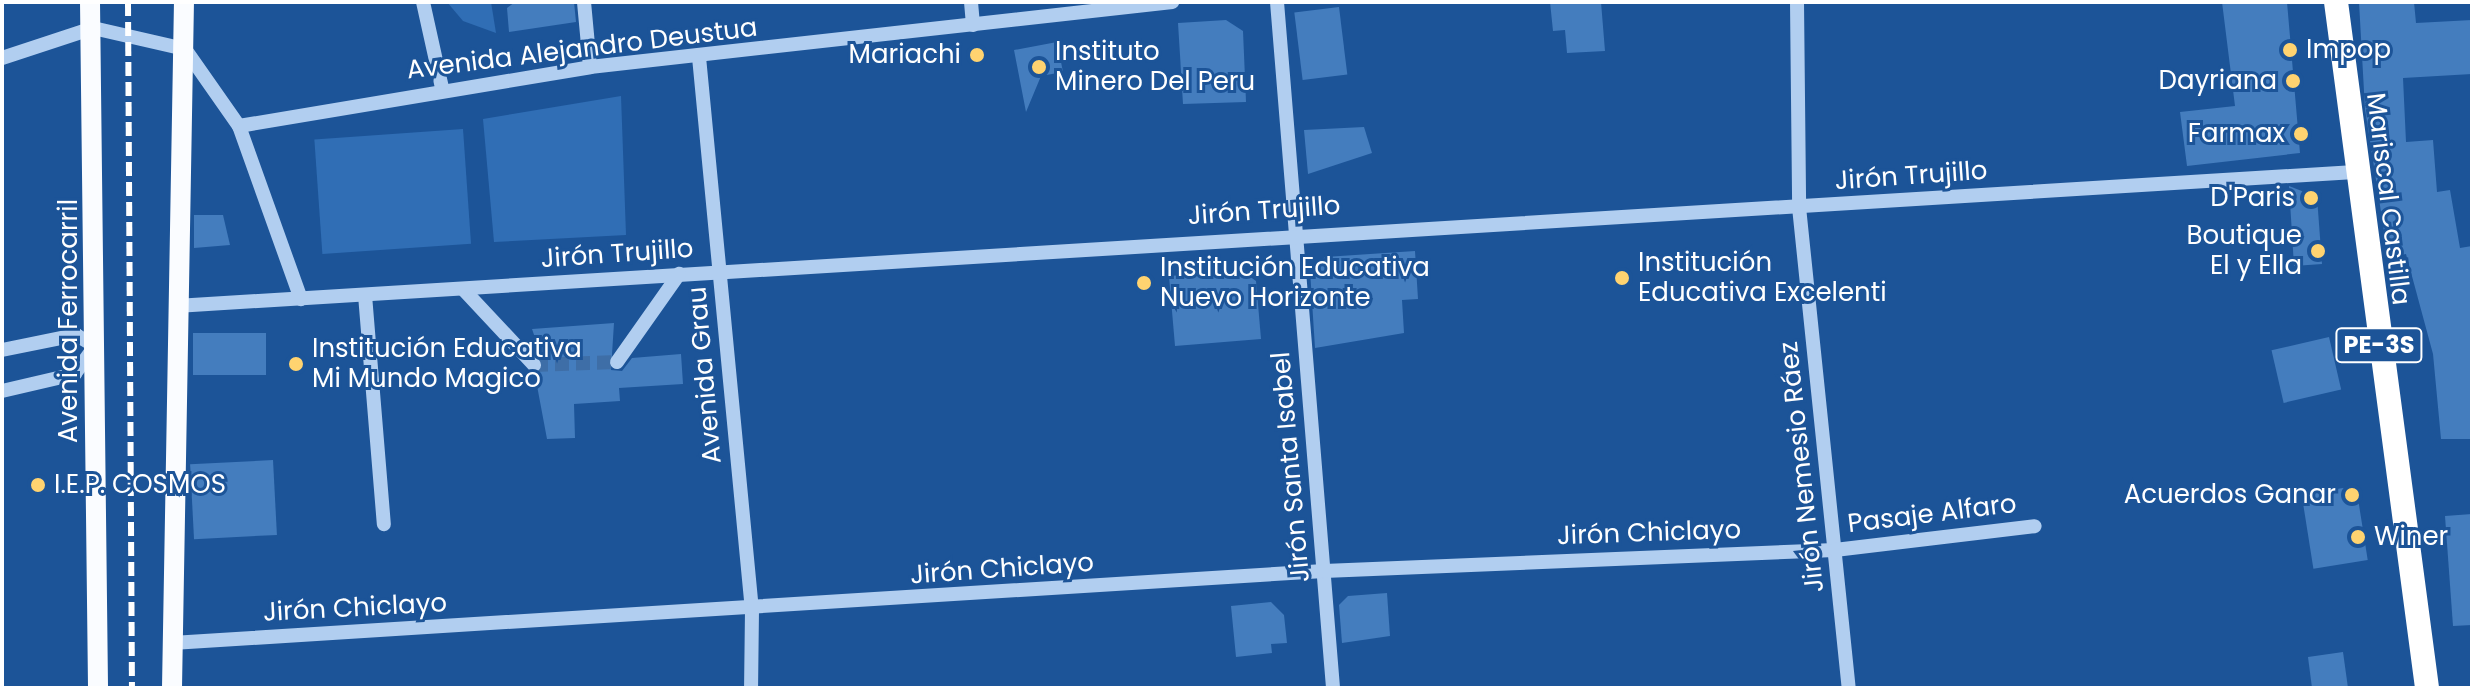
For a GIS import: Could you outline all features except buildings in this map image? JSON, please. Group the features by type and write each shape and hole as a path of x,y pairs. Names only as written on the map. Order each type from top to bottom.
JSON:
{"highway":[{"name":"Mariscal Castilla","path":"2336,2 2355,172 2427,688"}],"main road":[{"name":"Avenida Ferrocarril","path":"90,2 93,28 98,688"},
{"path":"172,688 176,306 184,2"}],"street":[{"path":"423,2 442,88"},
{"path":"584,2 590,67"},
{"path":"971,2 973,25"},
{"name":"Avenida Alejandro Deustua","path":"239,126 442,88 590,67 1172,2"},
{"name":"Jirón Santa Isabel","path":"1277,2 1333,688"},
{"name":"Jirón Nemesio Ráez","path":"1797,2 1799,207 1849,688"},
{"path":"2,58 93,28 185,49 239,126 301,299"},
{"name":"Avenida Grau","path":"699,57 752,610 751,688"},
{"name":"Jirón Trujillo","path":"176,306 1296,233 1799,207 2355,172"},
{"path":"617,362 679,274"},
{"path":"463,289 534,365"},
{"path":"365,295 384,524"},
{"path":"2,350 76,335 95,312"},
{"path":"2,391 75,374 95,346 76,335"},
{"path":"75,374 96,390"},
{"name":"Pasaje Alfaro","path":"1835,550 2035,526"},
{"name":"Jirón Chiclayo","path":"172,643 752,610 1324,571 1835,550"}],"shaded area":[{"path":"447,2 491,2 496,33 463,21"},
{"path":"621,96 626,235 494,242 483,119"},
{"path":"463,129 471,244 322,254 314,139"}],"tunnel":[{"path":"534,365 617,362"}],"railway":[{"path":"128,2 132,688"}],"place":[{"name":"Impop","path":"2290,50"},
{"name":"Mariachi","path":"977,55"},
{"name":"Instituto Minero Del Peru","path":"1039,67"},
{"name":"Dayriana","path":"2293,81"},
{"name":"Farmax","path":"2301,134"},
{"name":"D'Paris","path":"2311,198"},
{"name":"Boutique El y Ella","path":"2318,251"},
{"name":"Institución Educativa Excelenti","path":"1622,278"},
{"name":"Institución Educativa Nuevo Horizonte","path":"1144,283"},
{"name":"Institución Educativa Mi Mundo Magico","path":"296,364"},
{"name":"I.E.P. COSMOS","path":"38,485"},
{"name":"Acuerdos Ganar","path":"2352,495"},
{"name":"Winer","path":"2358,537"}]}
